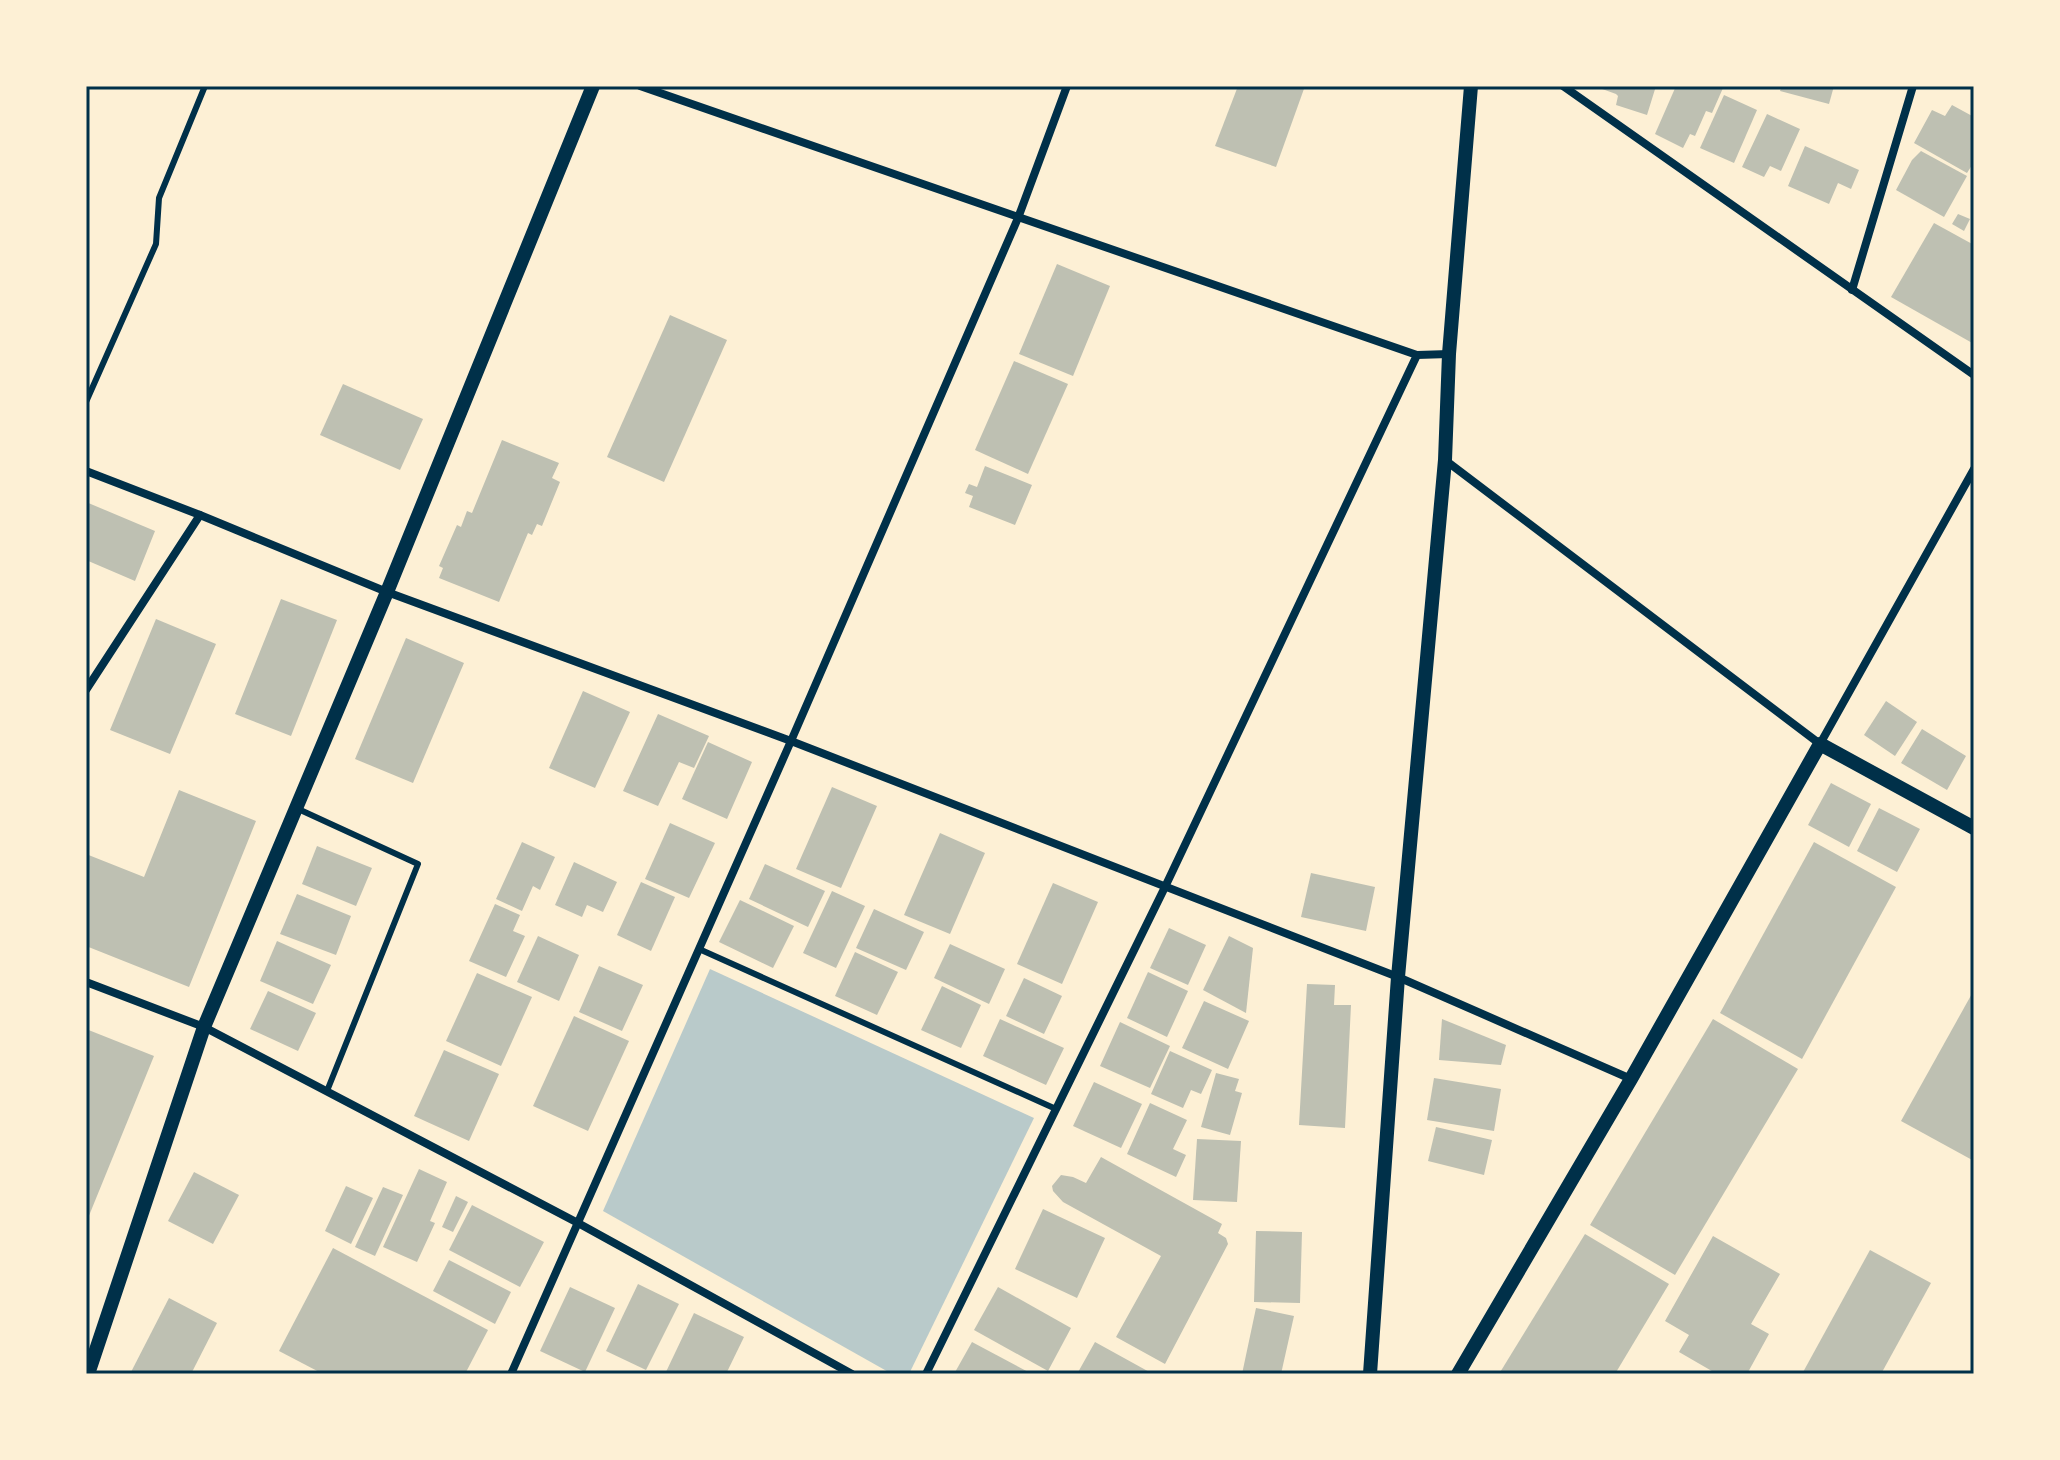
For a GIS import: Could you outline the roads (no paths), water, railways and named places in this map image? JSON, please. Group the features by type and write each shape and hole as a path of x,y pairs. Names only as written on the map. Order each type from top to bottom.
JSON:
{"street":[{"path":"88,1374 204,1027 387,592 593,86"},
{"path":"640,86 1417,355 1449,354"},
{"path":"511,1374 1018,218 1067,86"},
{"path":"1370,1374 1398,977 1445,460 1449,354 1471,86"},
{"path":"1563,86 1974,375"},
{"path":"1852,290 1913,86"},
{"path":"926,1374 1165,887 1417,355"},
{"path":"1445,460 1820,744 1974,828"},
{"path":"1458,1374 1631,1079 1974,469"},
{"path":"86,471 387,592 791,741 1398,977 1631,1079"},
{"path":"86,690 200,515"},
{"path":"86,982 204,1027 578,1223 852,1374"}],"lane":[{"path":"86,402 156,244 159,198 205,86"},
{"path":"296,808 418,864 327,1091"},
{"path":"699,949 1056,1109"}]}
